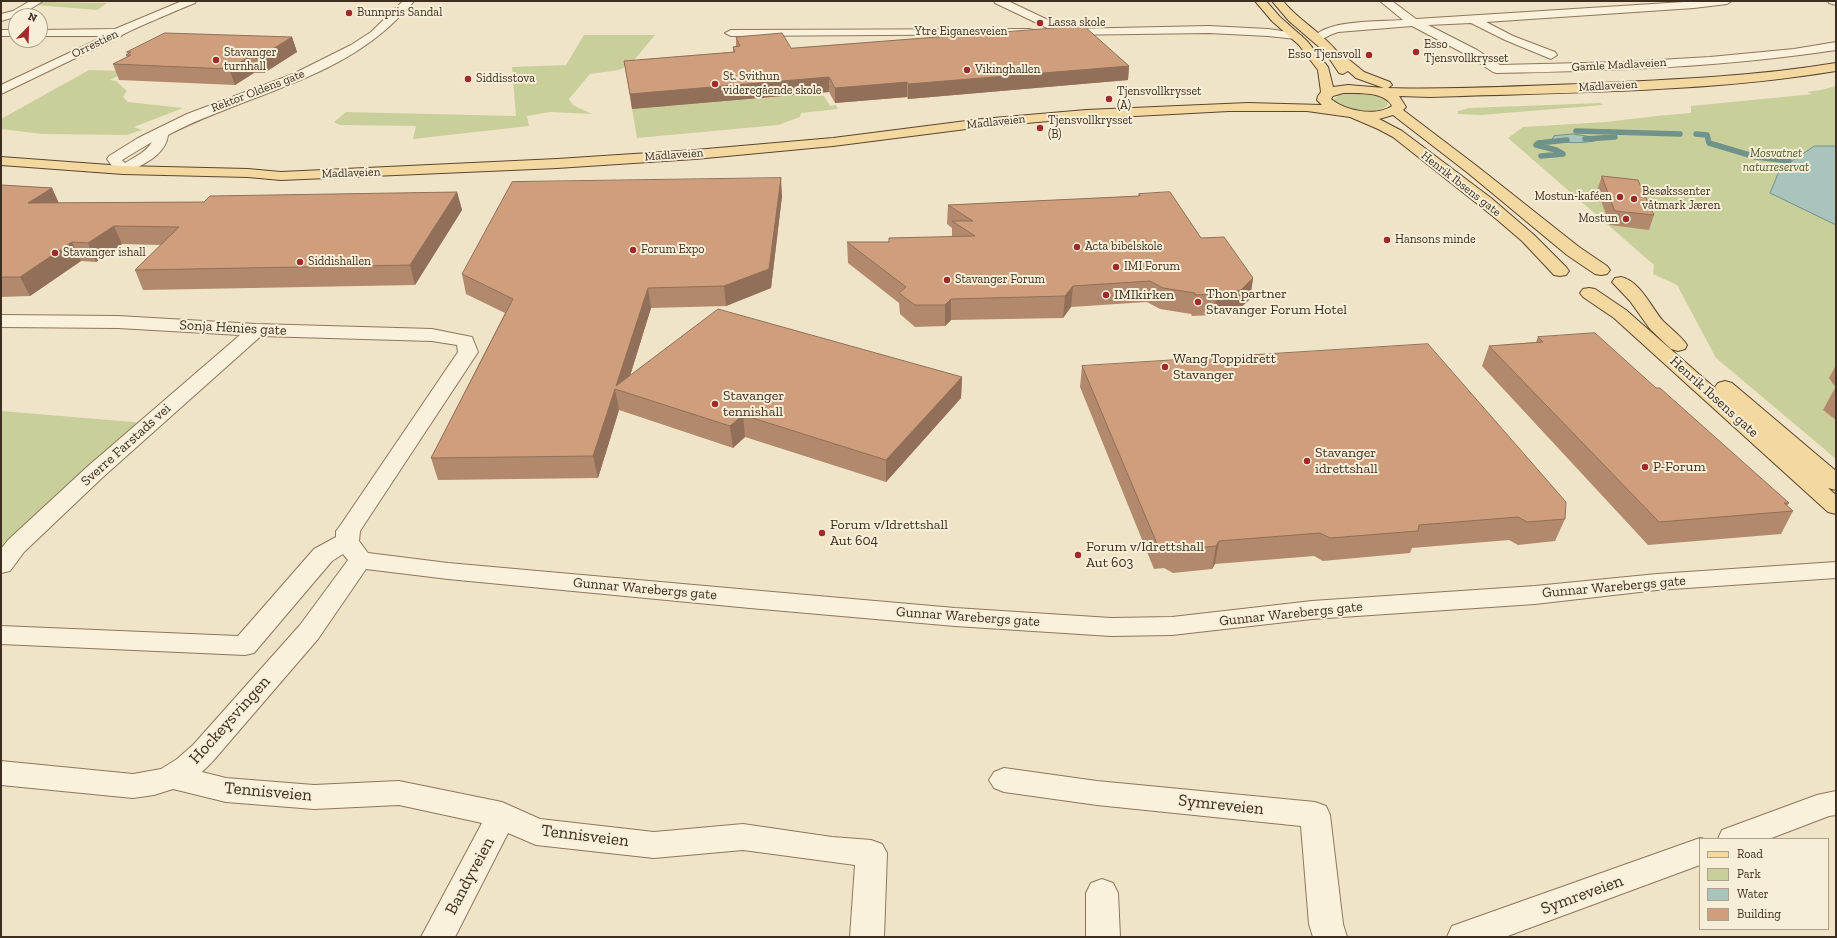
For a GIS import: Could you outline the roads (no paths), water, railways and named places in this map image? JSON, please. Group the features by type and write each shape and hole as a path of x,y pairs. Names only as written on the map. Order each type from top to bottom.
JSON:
{"main road":[{"path":"1260,1 1276,19 1296,36 1324,70 1327,93"},
{"path":"1277,1 1284,10 1360,76 1379,83 1405,87 1443,88 1464,92"},
{"name":"Henrik Ibsens gate","path":"1338,56 1347,75 1353,80 1376,92 1395,99 1399,103 1397,109 1456,157 1573,251 1621,282 1636,297 1657,325 1836,483"},
{"name":"Madlaveien","path":"1,151 118,165 137,161 258,165 331,165 594,153 764,141 1062,108 1327,93 1342,89 1376,92 1464,92 1668,84 1793,74 1836,67"},
{"name":"Madlaveien","path":"1,161 118,165 281,176 498,167 834,142 1022,119 1236,107 1286,106 1377,115 1397,109 1456,101 1714,88 1836,75"},
{"name":"Henrik Ibsens gate","path":"1327,93 1324,100 1328,104 1394,131 1410,145 1466,186 1529,239 1560,271 1558,274 1559,278 1620,314 1836,507"},
{"path":"1236,107 1263,112 1307,114 1342,119 1376,130 1410,145"},
{"path":"1560,271 1565,268 1581,267 1601,270"},
{"path":"1578,289 1599,294 1615,293 1622,287 1621,282"}],"street":[{"path":"1,18 17,13 38,1"},
{"name":"Orrestien","path":"1,90 117,34 119,31 132,27 191,1"},
{"name":"Rektor Oldens gate","path":"118,165 143,141 161,134 192,117 297,77 355,48 375,34 409,1"},
{"path":"999,1 1065,32"},
{"name":"Gamle Madlaveien","path":"1385,1 1414,23 1473,53 1497,69 1689,62 1767,55 1836,46"},
{"path":"1297,21 1329,28 1352,27 1694,5 1727,1"},
{"name":"Ytre Eiganesveien","path":"1238,31 1266,27 1276,19"},
{"path":"1472,19 1509,38 1550,55"},
{"path":"1318,38 1323,33 1331,29 1352,27"},
{"path":"48,33 107,33 119,31"},
{"name":"Ytre Eiganesveien","path":"731,33 1238,31 1268,32 1296,36"},
{"path":"137,161 155,150 162,141 161,134"},
{"name":"Sonja Henies gate","path":"1,321 118,322 256,330 432,335 465,341 468,352 348,531 354,550"},
{"name":"Sverre Farstads vei","path":"1,565 16,546 95,472 256,330"},
{"path":"1,635 245,646 323,554 354,550"},
{"name":"Gunnar Warebergs gate","path":"354,550 448,571 955,617 1111,628 1172,626 1312,610 1535,595 1657,582 1836,570"},
{"name":"Hockeysvingen","path":"1,773 133,786 155,784 173,778 189,767 203,753 309,632 354,550"},
{"name":"Tennisveien","path":"173,778 226,790 314,797 399,793 502,815 536,832 654,845 743,837 832,850 871,853 867,937"},
{"name":"Symreveien","path":"1004,780 1097,793 1315,815 1326,924 1330,937"},
{"path":"1736,838 1828,804 1836,803"},
{"name":"Bandyveien","path":"438,937 502,815"},
{"name":"Symreveien","path":"1464,937 1699,851"},
{"path":"1102,893 1103,937"}],"water":[{"path":"1573,134 1593,137 1596,139 1595,141 1573,143 1552,139 1554,136"},
{"path":"1815,146 1836,146 1836,225 1770,193 1780,169"}],"waterway":[{"path":"1576,131 1680,134"},
{"path":"1585,139 1615,137 1609,132"},
{"path":"1696,134 1707,135 1709,143 1756,157 1789,161"},
{"path":"1541,156 1563,154 1556,150 1536,145 1538,143 1567,140"}],"place":[{"name":"Bunnpris Sandal","path":"349,13"},
{"name":"Lassa skole","path":"1040,23"},
{"name":"Esso Tjensvollkrysset","path":"1416,52"},
{"name":"Esso Tjensvoll","path":"1369,55"},
{"name":"Stavanger turnhall","path":"216,60"},
{"name":"Vikinghallen","path":"967,70"},
{"name":"Siddisstova","path":"468,79"},
{"name":"St. Svithun videregående skole","path":"715,84"},
{"name":"Tjensvollkrysset (A)","path":"1109,99"},
{"name":"Tjensvollkrysset (B)","path":"1040,128"},
{"name":"Mostun-kaféen","path":"1620,197"},
{"name":"Besøkssenter våtmark Jæren","path":"1634,199"},
{"name":"Mostun","path":"1626,219"},
{"name":"Hansons minde","path":"1387,240"},
{"name":"Acta bibelskole","path":"1077,247"},
{"name":"Forum Expo","path":"633,250"},
{"name":"Stavanger ishall","path":"55,253"},
{"name":"Siddishallen","path":"300,262"},
{"name":"IMI Forum","path":"1116,267"},
{"name":"Stavanger Forum","path":"947,280"},
{"name":"IMIkirken","path":"1106,295"},
{"name":"Thon partner Stavanger Forum Hotel","path":"1198,302"},
{"name":"Wang Toppidrett Stavanger","path":"1165,367"},
{"name":"Stavanger tennishall","path":"715,404"},
{"name":"Stavanger idrettshall","path":"1307,461"},
{"name":"P-Forum","path":"1645,467"},
{"name":"Forum v/Idrettshall Aut 604","path":"822,533"},
{"name":"Forum v/Idrettshall Aut 603","path":"1078,555"}],"park label":[{"name":"Mosvatnet naturreservat","path":"1776,161"}]}
